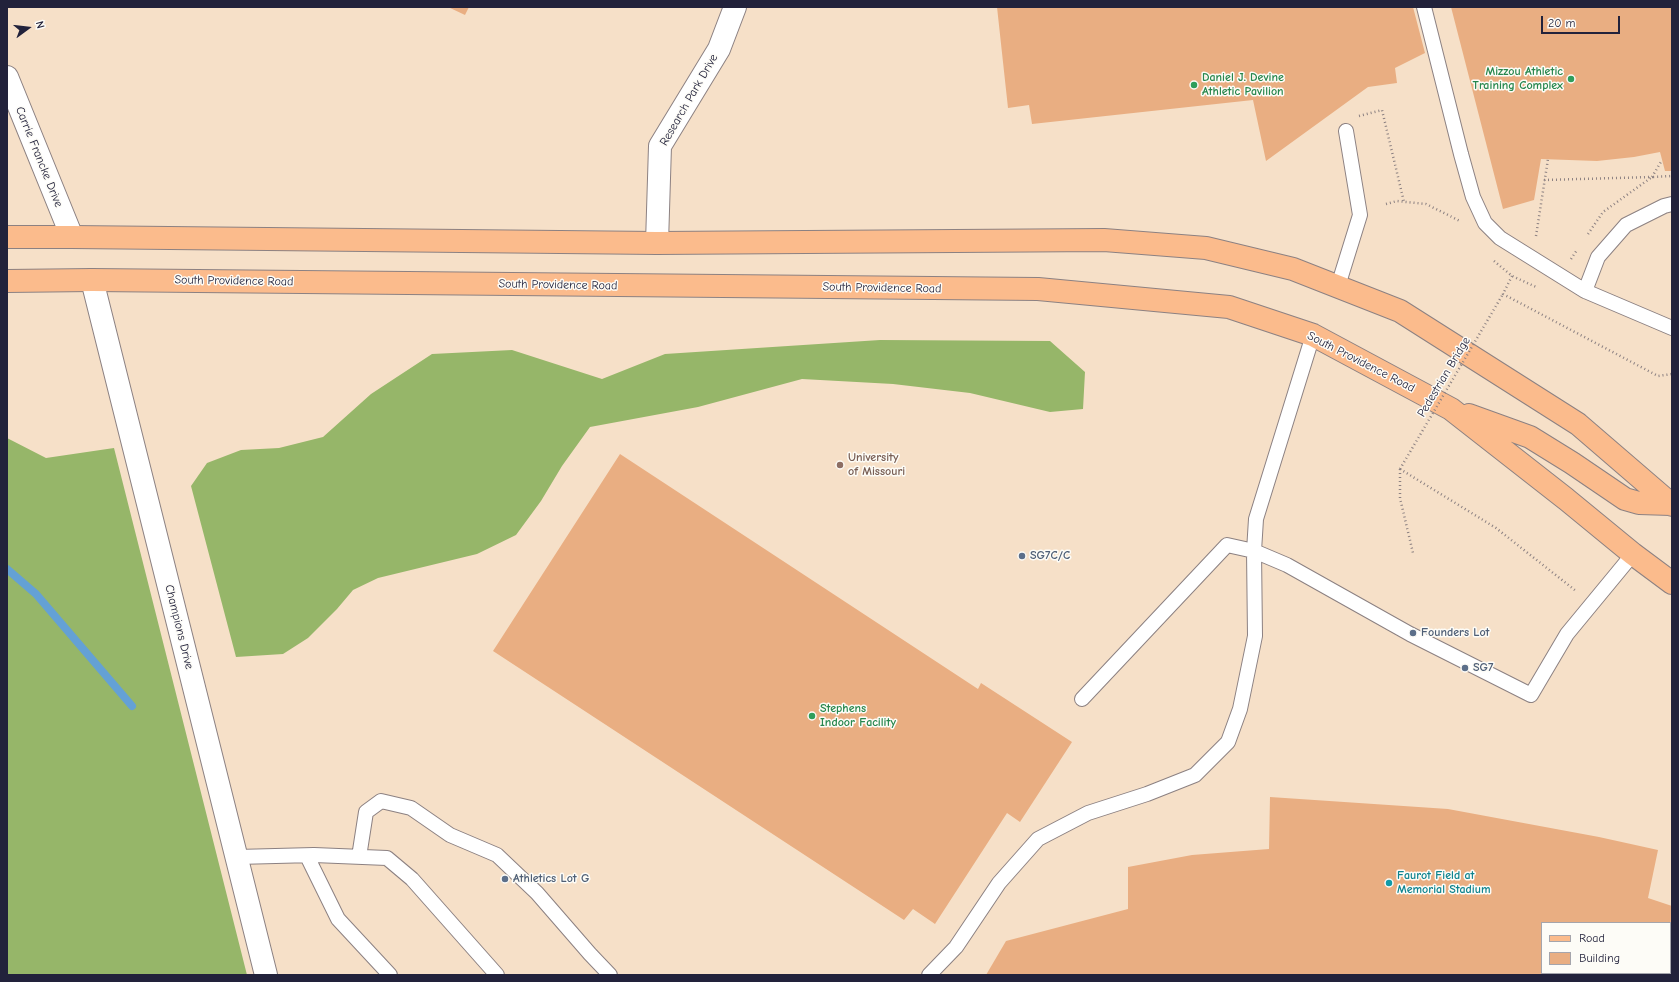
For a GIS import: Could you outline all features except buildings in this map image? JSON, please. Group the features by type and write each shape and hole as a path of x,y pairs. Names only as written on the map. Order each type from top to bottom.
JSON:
{"main road":[{"path":"7,237 72,236 657,243 1104,240 1206,248 1293,269 1400,311 1578,424 1672,504"},
{"name":"South Providence Road","path":"7,281 92,280 1038,289 1228,307 1313,335 1451,409 1566,499 1633,554 1672,583"},
{"path":"1451,409 1530,437 1626,499 1639,503 1672,504"}],"street":[{"name":"Research Park Drive","path":"657,243 660,146 719,48 735,7"},
{"name":"Carrie Francke Drive","path":"7,77 72,236"},
{"name":"Champions Drive","path":"92,280 266,975"}],"lane":[{"path":"1424,7 1460,154 1473,197 1485,224 1500,238 1585,291 1672,328"},
{"path":"1338,286 1360,215 1349,124"},
{"path":"1585,291 1598,257 1626,225 1664,206 1672,204"},
{"path":"929,975 956,947 999,883 1038,839 1088,812 1147,794 1195,775 1228,742 1240,709 1256,636 1254,551 1256,519 1313,335"},
{"path":"1082,699 1227,545 1254,551 1287,565 1410,634 1531,695 1567,634 1633,554"},
{"path":"359,857 366,812 381,801 411,808 450,835 497,855 537,893 610,975"},
{"path":"237,857 307,856 387,858 412,879 497,975"},
{"path":"307,856 338,919 390,975"}],"path":[{"path":"1349,124 1382,110 1404,202"},
{"path":"1535,242 1548,159"},
{"path":"1544,180 1652,177 1662,160"},
{"path":"1386,204 1397,201 1426,204 1457,219 1463,224"},
{"name":"Pedestrian Bridge","path":"1400,469 1503,294 1512,276 1490,258"},
{"path":"1503,294 1658,376 1672,374"},
{"path":"1400,469 1400,498 1413,553"},
{"path":"1400,469 1496,528 1574,589 1591,606"}],"green space":[{"path":"880,340 1050,341 1085,372 1083,409 1050,412 970,393 893,384 802,379 698,407 590,427 562,466 541,501 516,535 477,554 378,578 353,590 337,609 308,638 283,654 236,657 191,486 207,463 241,450 279,448 323,437 371,394 432,354 512,350 602,379 665,354"},
{"path":"7,438 46,458 114,448 247,975 7,975"}],"waterway":[{"path":"7,569 36,594 132,706"}],"place":[{"name":"Mizzou Athletic Training Complex","path":"1571,79"},
{"name":"Daniel J. Devine Athletic Pavilion","path":"1194,85"},
{"name":"University of Missouri","path":"840,465"},
{"name":"SG7C/C","path":"1022,556"},
{"name":"Founders Lot","path":"1413,633"},
{"name":"SG7","path":"1465,668"},
{"name":"Stephens Indoor Facility","path":"812,716"},
{"name":"Athletics Lot G","path":"505,879"},
{"name":"Faurot Field at Memorial Stadium","path":"1389,883"}]}
